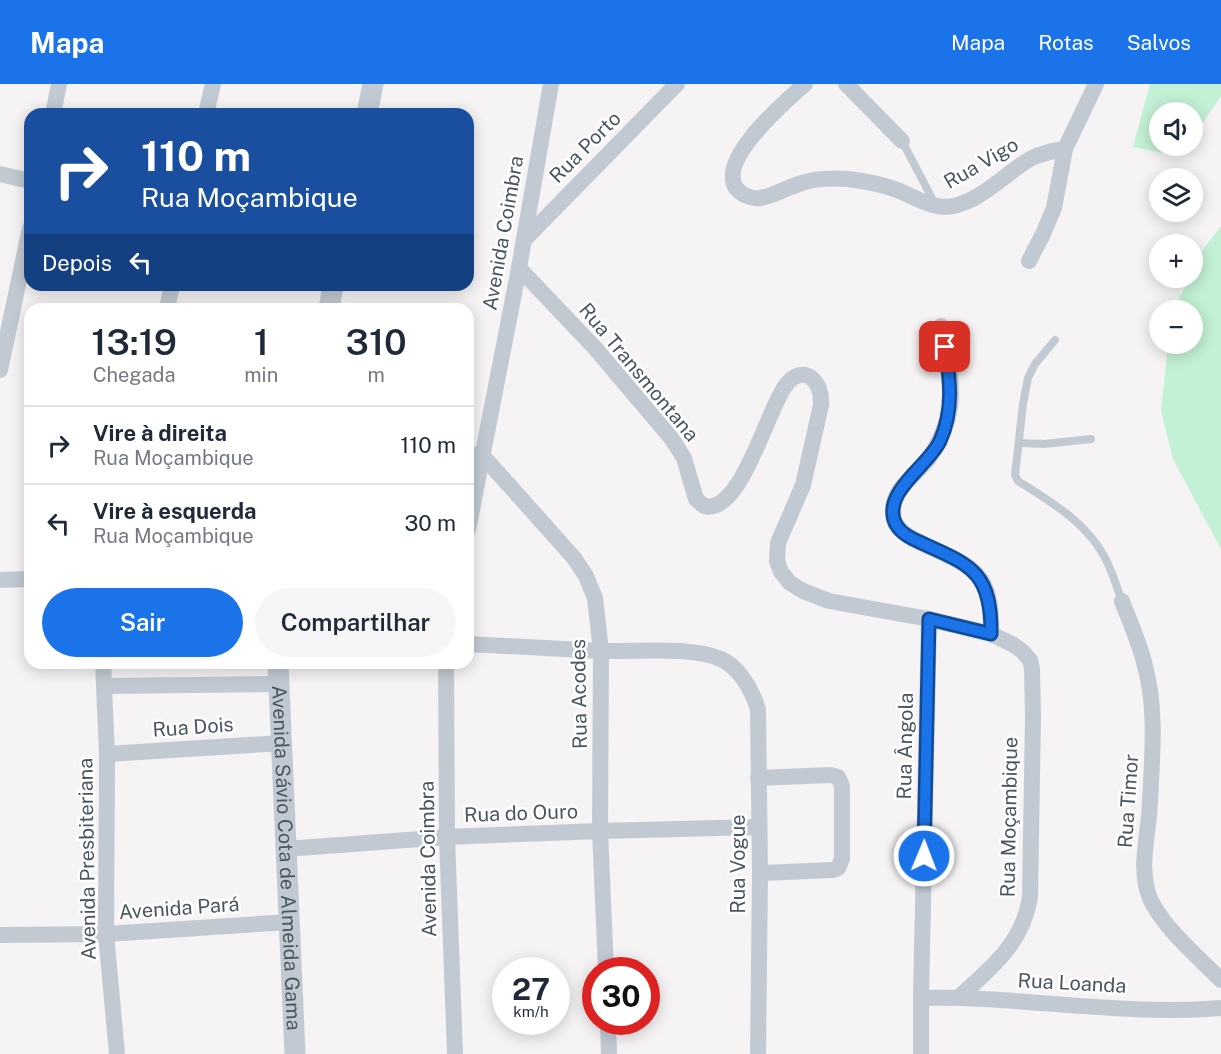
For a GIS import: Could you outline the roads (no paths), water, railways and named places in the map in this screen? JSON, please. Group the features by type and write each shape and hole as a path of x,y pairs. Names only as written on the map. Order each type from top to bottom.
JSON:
{"street":[{"path":"54,108 59,84"},
{"path":"207,108 213,84"},
{"path":"368,108 373,84"},
{"name":"Avenida Coimbra","path":"475,455 519,268 551,84"},
{"name":"Rua Porto","path":"524,240 677,84"},
{"name":"Rua Vigo","path":"805,84 778,109 741,152 734,165 733,174 737,189 746,196 762,198 802,182 831,178 874,183 936,207 950,207 965,202 989,188 1031,158 1065,149"},
{"path":"846,84 902,141"},
{"path":"1029,261 1054,208 1065,149 1096,84"},
{"path":"0,174 24,180"},
{"path":"0,370 24,256"},
{"name":"Rua Transmontana","path":"519,268 595,348 672,439 684,458 696,499 704,506 714,505 721,501 742,478 780,394 789,381 800,375 815,380 822,394 821,405 803,485 778,543 777,561 781,572 790,583 803,591 829,601 929,619"},
{"path":"941,326 950,381 949,415 940,441 896,499 893,510 894,521 899,529 908,536 951,556 975,572 983,582 987,593 992,620 991,634"},
{"name":"Rua Acodes","path":"475,455 551,531 586,576 595,598 601,651 600,831 605,957"},
{"path":"0,580 24,579"},
{"name":"Rua Timor","path":"1122,601 1145,666 1152,701 1150,808 1144,871 1148,894 1161,917 1221,980"},
{"name":"Rua Moçambique","path":"929,619 991,634 1012,644 1030,660 1032,669 1030,897 1024,922 1007,952 959,997"},
{"name":"Rua Ângola","path":"921,1054 929,619"},
{"path":"474,644 601,651"},
{"name":"Rua Vogue","path":"601,651 702,654 723,660 742,677 755,700 758,710 760,873 758,1054"},
{"name":"Avenida Presbiteriana","path":"104,669 107,754 106,934 117,1054"},
{"name":"Avenida Coimbra","path":"446,669 447,837 455,1054"},
{"path":"105,686 279,673"},
{"name":"Avenida Sávio Cota de Almeida Gama","path":"279,673 295,1054"},
{"name":"Rua Dois","path":"107,754 282,743"},
{"path":"758,778 830,775 837,777 842,786 842,859 838,868 760,873"},
{"name":"Rua do Ouro","path":"286,849 447,837 758,827"},
{"name":"Avenida Pará","path":"0,935 106,934 290,922"},
{"name":"Rua Loanda","path":"921,998 959,997 1167,1010 1221,1008"},
{"path":"608,1035 609,1054"}],"lane":[{"path":"902,141 936,207"},
{"path":"1055,340 1035,364 1028,378 1015,475 1018,482 1062,511 1089,534 1107,562 1122,601"},
{"path":"1019,443 1044,444 1091,439"}]}
